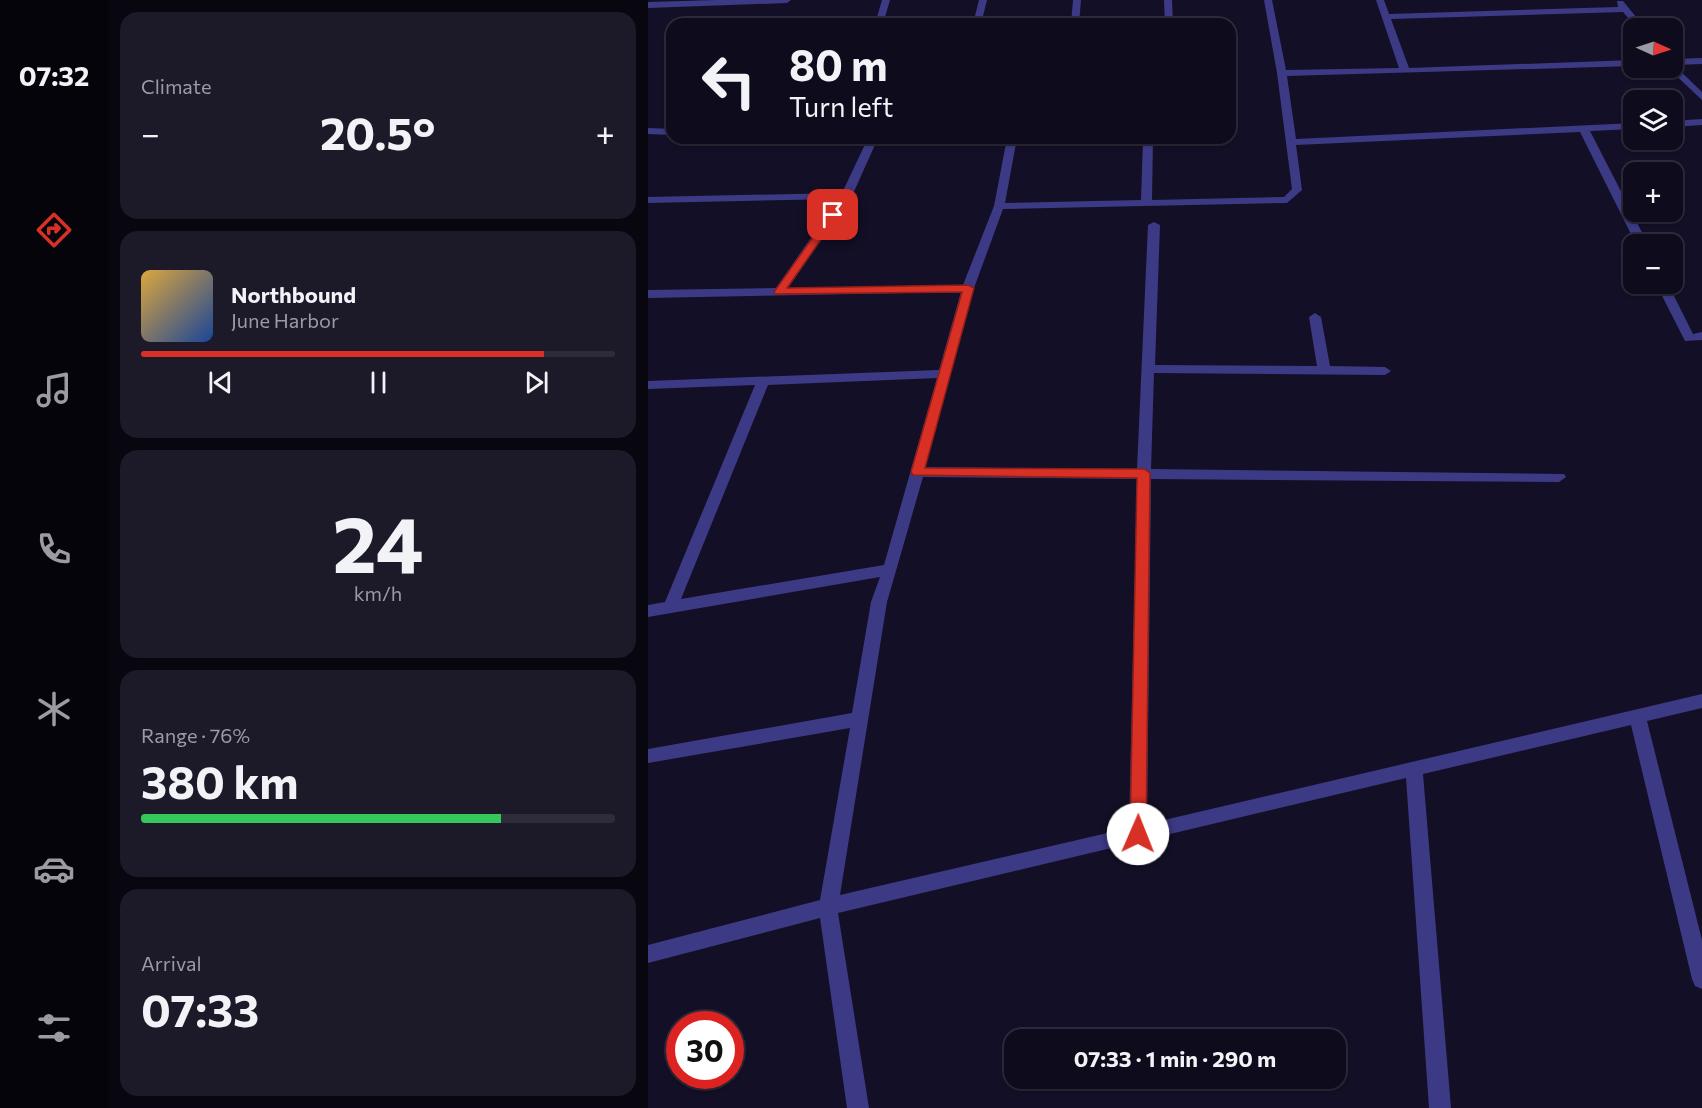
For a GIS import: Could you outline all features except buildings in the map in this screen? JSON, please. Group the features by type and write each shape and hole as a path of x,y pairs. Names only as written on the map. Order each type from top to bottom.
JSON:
{"street":[{"path":"648,5 787,0"},
{"path":"881,18 886,0"},
{"path":"978,18 983,0"},
{"path":"1076,18 1077,0"},
{"path":"1168,0 1169,18"},
{"path":"999,206 1287,200 1297,190 1282,73 1268,0"},
{"path":"1380,0 1405,71"},
{"path":"1618,0 1633,18"},
{"path":"1386,17 1626,9"},
{"path":"1683,62 1702,61"},
{"path":"1282,73 1623,63"},
{"path":"1683,78 1702,97"},
{"path":"1683,123 1702,122"},
{"path":"1291,142 1623,126"},
{"path":"1583,128 1637,234"},
{"path":"648,131 666,132"},
{"path":"779,292 847,195 864,165 871,144"},
{"path":"858,1108 828,908 879,603 968,288 999,206 1011,144"},
{"path":"1146,203 1148,144"},
{"path":"648,200 847,195"},
{"path":"1138,834 1144,473 1154,225"},
{"path":"648,294 968,288"},
{"path":"1667,294 1689,338 1702,336"},
{"path":"1315,317 1324,370"},
{"path":"1148,369 1385,371"},
{"path":"649,387 944,374"},
{"path":"670,608 763,381"},
{"path":"917,472 1559,477"},
{"path":"648,611 890,570"},
{"path":"648,954 828,908 1702,701"},
{"path":"1637,716 1702,979"},
{"path":"648,756 859,720"},
{"path":"1414,769 1440,1108"}],"route":[{"path":"833,215 779,292 968,288 917,472 1144,473 1138,834"}]}
